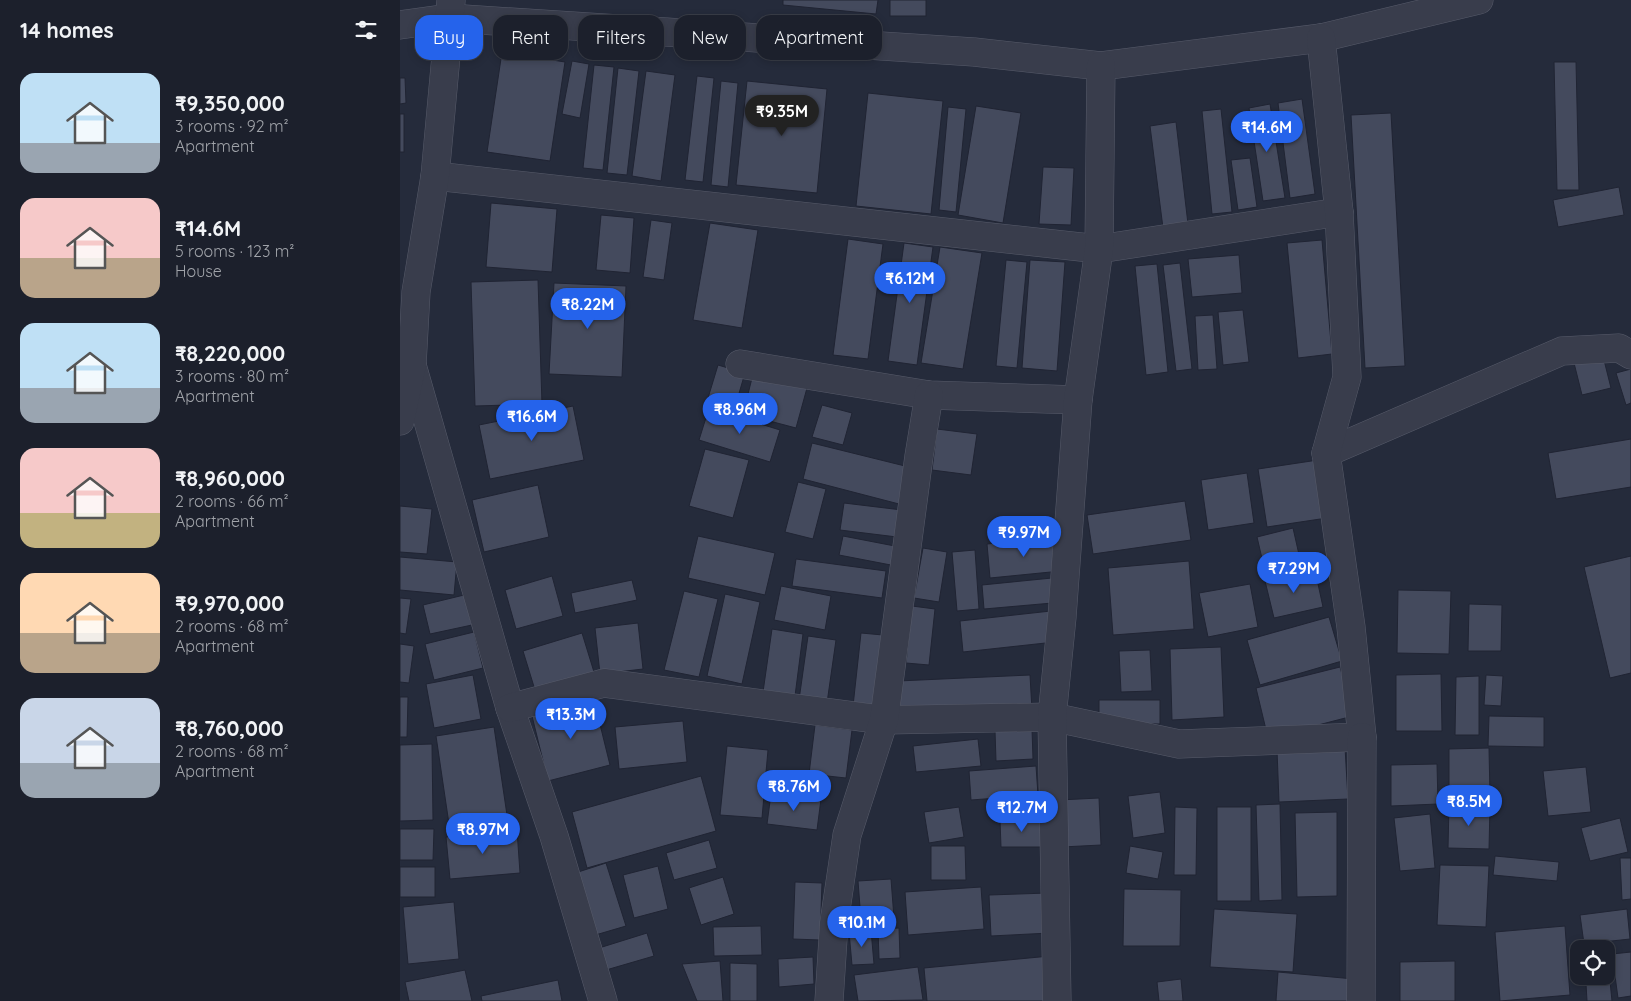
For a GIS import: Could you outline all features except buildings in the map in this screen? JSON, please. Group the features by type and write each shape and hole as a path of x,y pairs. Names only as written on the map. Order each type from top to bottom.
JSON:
{"street":[{"path":"400,25 450,9 964,51 1101,66 1322,38 1400,9 1480,0"},
{"path":"400,421 412,365 416,292 435,176 450,9"},
{"path":"1322,38 1339,212 1347,377 1326,453 1351,627 1362,737 1361,1001"},
{"path":"1057,1001 1052,717 1062,617 1078,400 1098,248 1101,66"},
{"path":"435,176 1098,248 1339,212"},
{"path":"1326,453 1562,351 1619,348 1631,355"},
{"path":"740,364 929,395 1078,400"},
{"path":"412,365 510,708 554,836 603,1001"},
{"path":"829,1001 834,923 847,835 884,720 919,456 929,395"},
{"path":"510,708 604,683 884,720 1052,717 1179,744 1362,737"}]}
